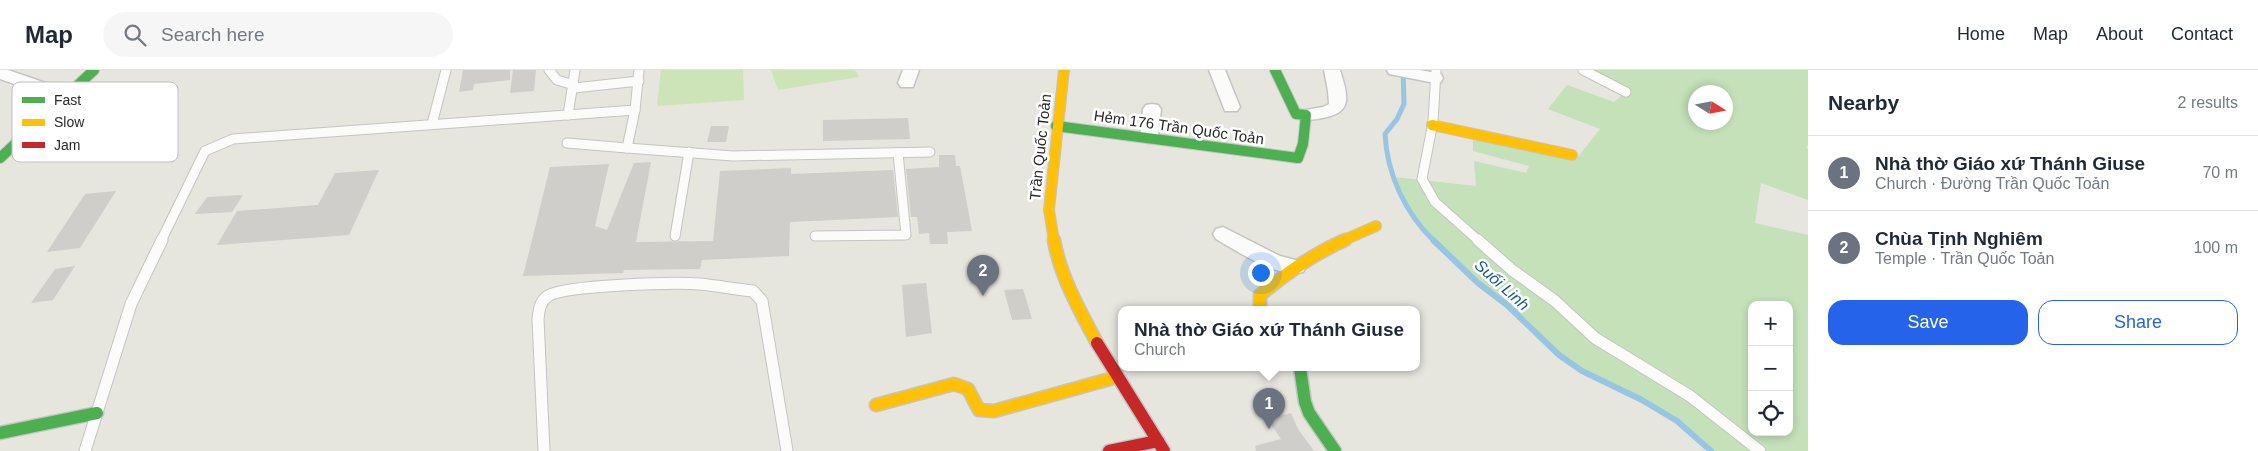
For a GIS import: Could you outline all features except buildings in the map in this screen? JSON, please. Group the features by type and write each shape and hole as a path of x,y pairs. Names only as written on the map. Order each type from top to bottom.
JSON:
{"street":[{"path":"81,82 94,70"},
{"name":"Trần Quốc Toản","path":"1064,70 1056,126 1049,208 1054,244 1082,314 1118,368"},
{"path":"1216,70 1232,107"},
{"path":"1275,70 1296,114 1306,115 1330,113 1334,110 1338,99 1332,70"},
{"path":"1396,70 1417,74 1435,74"},
{"path":"0,73 26,82"},
{"path":"1149,137 1152,109"},
{"name":"Hẻm 176 Trần Quốc Toản","path":"1056,126 1298,158 1303,144 1306,115"},
{"path":"1432,125 1572,155"},
{"path":"2,154 12,145"},
{"path":"1259,306 1260,295 1295,267 1321,250 1376,226"},
{"path":"1223,234 1273,261 1295,267"},
{"path":"1301,371 1304,382 1303,395 1305,407 1312,420 1335,451"},
{"path":"876,406 954,384 964,385 970,389 979,410 994,411 1121,373"},
{"name":"Trần Quốc Toản","path":"1121,373 1164,451"},
{"path":"0,433 97,413"},
{"path":"1109,451 1158,441"}],"lane":[{"path":"432,124 446,70"},
{"path":"550,70 557,80 574,86 639,81"},
{"path":"568,115 575,70"},
{"path":"627,148 635,110 639,70"},
{"path":"1583,70 1626,92"},
{"path":"1435,74 1432,125 1422,179 1435,202 1512,270 1555,301 1595,338 1690,396 1760,451"},
{"path":"85,451 131,304 205,151 233,139 259,136 635,110"},
{"path":"567,143 733,156 930,152"},
{"path":"675,236 689,152"},
{"path":"815,236 906,235 898,153"},
{"path":"544,451 538,319 539,308 544,298 556,291 576,288 698,284 753,291 762,301 786,451"}],"green space":[{"path":"661,70 743,70 744,100 657,106"},
{"path":"771,70 855,70 859,77 778,90"},
{"path":"1587,70 1808,70 1808,145 1806,148 1808,149 1808,200 1761,183 1755,223 1808,235 1808,451 1709,451 1677,421 1642,400 1582,371 1559,355 1507,305 1478,283 1431,238 1403,202 1394,177 1476,186 1474,161 1526,173 1529,166 1473,151 1473,137 1578,157 1600,129 1548,109 1567,85 1614,102 1627,91"}],"waterway":[{"name":"Suối Linh","path":"1403,70 1404,104 1397,119 1385,134 1386,149 1399,192 1414,218 1434,241"},
{"name":"Suối Linh","path":"1434,241 1478,283 1507,305 1559,355 1582,371 1642,400 1677,421 1711,451"}],"traffic: fast":[{"path":"81,82 94,70"},
{"path":"1056,126 1298,158 1303,144 1306,115 1296,114 1275,70"},
{"path":"0,158 12,147"},
{"path":"1300,371 1305,402 1309,413 1335,451"},
{"path":"0,433 97,413"}],"traffic: slow":[{"path":"1064,70 1049,210 1054,243 1064,274 1077,305 1097,343"},
{"path":"1432,125 1572,155"},
{"path":"1260,306 1260,295 1295,267 1321,250 1376,226"},
{"path":"876,405 954,384 968,389 979,410 994,411 1117,377"}],"traffic: jam":[{"path":"1097,343 1164,451"},
{"path":"1109,451 1158,441"}],"place":[{"name":"Chùa Tịnh Nghiêm","path":"983,296"},
{"name":"Nhà thờ Giáo xứ Thánh Giuse","path":"1269,429"}]}
